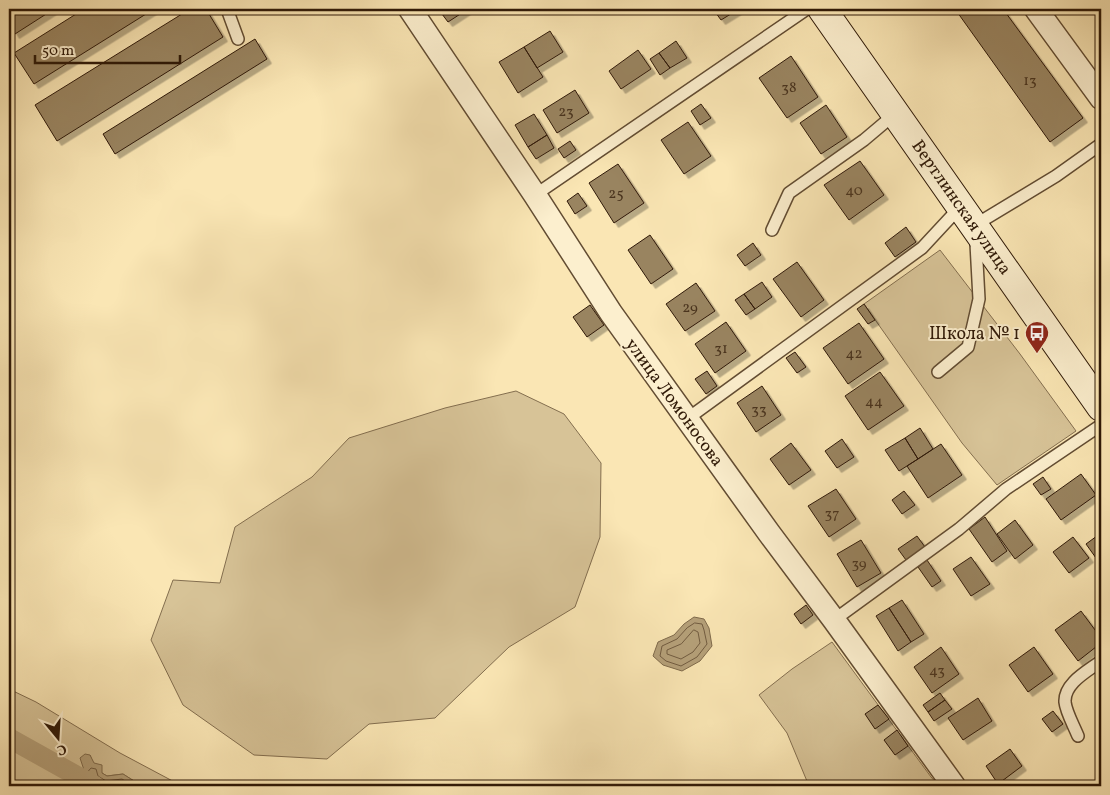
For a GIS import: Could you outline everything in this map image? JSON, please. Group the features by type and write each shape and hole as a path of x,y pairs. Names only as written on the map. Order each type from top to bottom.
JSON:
{"main road":[{"name":"Вертлинская улица","path":"822,9 1101,407"}],"street":[{"name":"улица Ломоносова","path":"410,9 535,195 611,314 954,786"},
{"path":"1036,9 1101,98"}],"lane":[{"path":"227,9 238,39"},
{"path":"535,195 807,9"},
{"path":"772,230 789,193 864,140 896,113"},
{"path":"687,418 968,216 1056,176 1101,144"},
{"path":"938,372 968,347 979,299 968,216"},
{"path":"834,620 959,529 1006,489 1101,425"},
{"path":"1078,736 1065,703 1066,691 1076,679 1101,661"}],"shaded area":[{"path":"940,250 1076,431 997,485 962,443 864,304"},
{"path":"516,391 564,414 601,463 600,537 575,607 509,647 435,718 369,724 327,759 254,755 183,705 151,640 173,580 220,583 235,527 312,477 349,438 445,408"},
{"path":"832,642 939,786 809,786 787,733 759,695 792,669"},
{"path":"9,689 36,702 120,753 182,786 142,786 123,774 107,776 93,763 90,755 79,778 82,786 9,786"}],"water":[{"path":"694,617 704,619 709,628 712,646 700,661 682,671 663,665 653,656 658,642 674,635"},
{"path":"85,754 90,755 94,763 102,765 102,773 107,776 123,774 142,786 82,786 78,772 84,770 80,758"}],"building":[{"path":"16,9 54,9 15,34 9,24 9,13"},
{"path":"84,9 154,9 34,84 14,53"},
{"path":"190,9 206,9 223,37 57,141 35,105"},
{"path":"449,9 468,9 448,22 442,14"},
{"path":"713,9 739,9 721,20"},
{"path":"955,9 1003,9 1083,118 1050,142"},
{"path":"550,31 563,52 537,68 524,47"},
{"path":"255,39 267,59 115,154 103,134"},
{"path":"676,41 687,58 670,68 659,53"},
{"path":"524,47 543,77 518,93 499,62"},
{"path":"638,50 651,69 621,89 609,71"},
{"path":"659,53 670,68 660,75 650,59"},
{"path":"791,56 818,97 787,118 759,78"},
{"path":"575,90 589,113 557,133 543,110"},
{"path":"701,104 711,118 700,125 691,111"},
{"path":"826,105 847,137 821,154 800,123"},
{"path":"534,114 547,135 528,147 515,125"},
{"path":"688,122 711,156 684,174 661,140"},
{"path":"547,135 554,148 536,159 528,147"},
{"path":"570,141 576,150 564,158 558,149"},
{"path":"860,161 884,195 849,220 824,185"},
{"path":"618,164 644,203 614,223 589,183"},
{"path":"578,193 587,206 575,214 567,201"},
{"path":"906,227 916,242 895,257 885,243"},
{"path":"650,235 673,269 651,284 628,250"},
{"path":"753,243 761,255 745,266 737,255"},
{"path":"797,262 824,300 801,317 773,279"},
{"path":"762,282 772,297 755,309 744,294"},
{"path":"696,283 715,311 685,331 666,304"},
{"path":"744,294 755,309 746,315 735,300"},
{"path":"864,304 875,320 868,324 857,309"},
{"path":"590,305 604,325 587,337 573,317"},
{"path":"726,322 746,351 715,373 695,344"},
{"path":"859,323 884,359 848,384 823,348"},
{"path":"795,352 806,367 797,373 786,358"},
{"path":"707,371 717,386 706,394 695,379"},
{"path":"880,372 904,406 868,430 845,396"},
{"path":"762,386 781,415 756,432 737,403"},
{"path":"920,428 933,449 918,459 905,438"},
{"path":"905,438 918,459 899,471 885,450"},
{"path":"842,439 854,457 837,468 825,451"},
{"path":"791,443 811,470 789,485 770,459"},
{"path":"941,444 962,475 928,498 907,466"},
{"path":"1081,474 1096,495 1061,520 1046,499"},
{"path":"1043,477 1051,489 1041,495 1033,484"},
{"path":"836,489 856,519 829,537 808,506"},
{"path":"904,491 915,505 902,514 892,500"},
{"path":"985,517 1007,551 992,562 969,529"},
{"path":"1015,520 1033,545 1015,559 997,534"},
{"path":"1101,533 1101,565 1086,544"},
{"path":"917,536 925,547 906,560 898,549"},
{"path":"1073,537 1089,558 1069,573 1053,552"},
{"path":"861,540 881,573 857,587 837,554"},
{"path":"971,557 990,584 971,596 953,569"},
{"path":"927,560 941,581 932,587 918,567"},
{"path":"902,600 924,634 911,642 889,608"},
{"path":"806,605 813,615 801,624 794,614"},
{"path":"889,608 911,642 898,651 876,616"},
{"path":"1081,611 1101,638 1101,643 1078,661 1055,630"},
{"path":"941,647 959,674 932,693 914,667"},
{"path":"1034,647 1053,674 1028,692 1009,665"},
{"path":"940,693 945,700 928,712 923,705"},
{"path":"978,698 992,721 963,740 948,718"},
{"path":"945,700 952,709 934,721 928,712"},
{"path":"878,705 889,719 875,729 865,714"},
{"path":"1053,711 1063,724 1052,732 1042,719"},
{"path":"897,730 908,746 895,755 884,740"},
{"path":"1010,749 1022,766 998,784 986,766"}],"waterway":[{"path":"9,738 95,786"}],"place":[{"name":"Школа № 1","path":"1037,354"}]}
